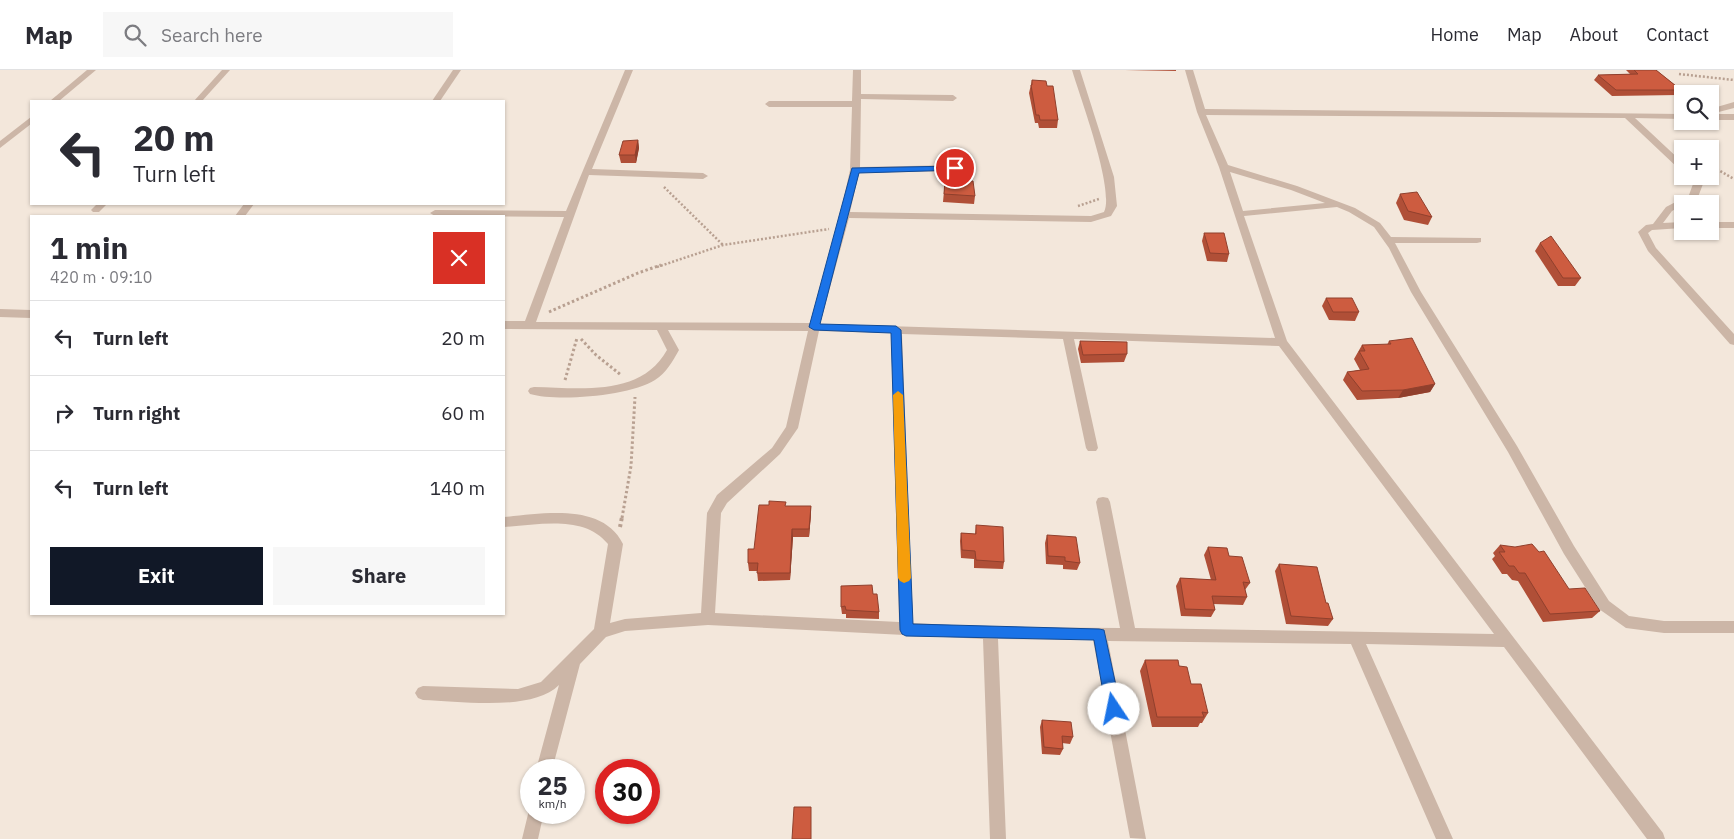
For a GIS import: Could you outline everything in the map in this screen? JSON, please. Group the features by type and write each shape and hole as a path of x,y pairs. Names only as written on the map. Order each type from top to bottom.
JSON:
{"street":[{"path":"55,100 92,70"},
{"path":"199,100 226,70"},
{"path":"437,100 456,70"},
{"path":"530,322 586,172 629,70"},
{"path":"708,619 714,513 722,499 776,451 792,428 814,327 842,227 855,170 857,70"},
{"path":"845,215 1091,219 1108,214 1112,206 1109,177 1076,70"},
{"path":"1189,70 1202,112 1224,167 1282,342 1658,839"},
{"path":"769,104 953,98"},
{"path":"1719,110 1734,106"},
{"path":"1202,112 1674,116"},
{"path":"1627,115 1674,159"},
{"path":"1719,116 1734,117"},
{"path":"0,146 30,121"},
{"path":"1224,167 1294,188 1338,204 1377,225 1388,240 1428,312 1513,449 1569,550 1604,605 1626,622 1664,628 1734,627"},
{"path":"855,170 955,168"},
{"path":"586,172 703,176"},
{"path":"1657,225 1669,209 1693,197 1698,185"},
{"path":"1238,214 1338,204"},
{"path":"436,213 570,214"},
{"path":"1674,225 1657,225 1649,227 1642,232 1652,250 1734,341"},
{"path":"1719,225 1734,225"},
{"path":"1388,240 1477,240"},
{"path":"0,313 30,314"},
{"path":"505,325 530,322 661,326 814,327 1282,342"},
{"path":"534,391 603,392 635,386 663,367 673,350 661,326"},
{"path":"896,330 906,630"},
{"path":"1068,335 1092,448"},
{"path":"1103,502 1129,635"},
{"path":"505,522 551,519 585,522 601,528 616,544 601,632"},
{"path":"423,693 518,696 546,688 573,658 601,632 626,625 708,619 990,633 1508,641"},
{"path":"990,633 998,839"},
{"path":"1099,634 1138,838"},
{"path":"1356,638 1445,839"},
{"path":"547,759 573,658"},
{"path":"530,839 533,824"}],"path":[{"path":"1679,74 1734,80"},
{"path":"1719,170 1734,179"},
{"path":"651,174 723,245"},
{"path":"530,322 638,273 723,245 842,227"},
{"path":"561,392 578,335 596,355 635,386 631,466 616,544"}],"building":[{"path":"1634,70 1656,70 1675,85 1674,90 1616,90 1598,75 1638,74"},
{"path":"1032,80 1046,81 1047,86 1053,86 1058,120 1040,120 1039,115 1036,115 1031,85"},
{"path":"638,140 635,155 619,155 623,141"},
{"path":"945,180 973,181 975,196 944,194"},
{"path":"1417,192 1432,217 1408,211 1400,194"},
{"path":"1204,233 1224,233 1229,254 1210,253"},
{"path":"1551,236 1581,278 1563,278 1540,243"},
{"path":"1326,298 1352,298 1359,312 1333,312"},
{"path":"1412,338 1435,384 1403,390 1362,391 1347,372 1369,369 1359,351 1365,351 1362,345 1391,344 1389,341"},
{"path":"1080,341 1127,342 1127,354 1083,355"},
{"path":"769,501 786,502 785,506 811,506 809,529 792,529 790,573 757,573 758,563 748,563 748,549 754,549 759,505 769,505"},
{"path":"976,525 1003,527 1004,562 976,560 975,551 962,550 961,533 976,534"},
{"path":"1047,535 1076,537 1080,563 1065,561 1065,557 1048,556"},
{"path":"1532,544 1539,552 1544,551 1569,589 1585,588 1600,611 1550,614 1525,573 1519,573 1514,566 1509,566 1499,552 1505,552 1500,545 1515,547"},
{"path":"1208,547 1227,548 1229,556 1242,557 1250,583 1243,582 1247,597 1212,596 1215,610 1185,609 1180,578 1216,580"},
{"path":"1279,564 1317,567 1326,603 1328,603 1333,619 1291,616"},
{"path":"872,585 873,594 877,594 879,612 846,610 845,606 841,607 841,586"},
{"path":"1145,660 1178,660 1179,666 1187,667 1191,684 1201,684 1208,713 1202,712 1204,717 1157,717"},
{"path":"1042,720 1071,722 1073,737 1062,736 1063,749 1044,747"},
{"path":"794,807 811,807 811,839 792,839"}],"slow traffic":[{"path":"898,395 904,578"}],"route":[{"path":"955,168 855,170 845,215 814,327 896,330 906,630 1099,634 1114,709"}]}
